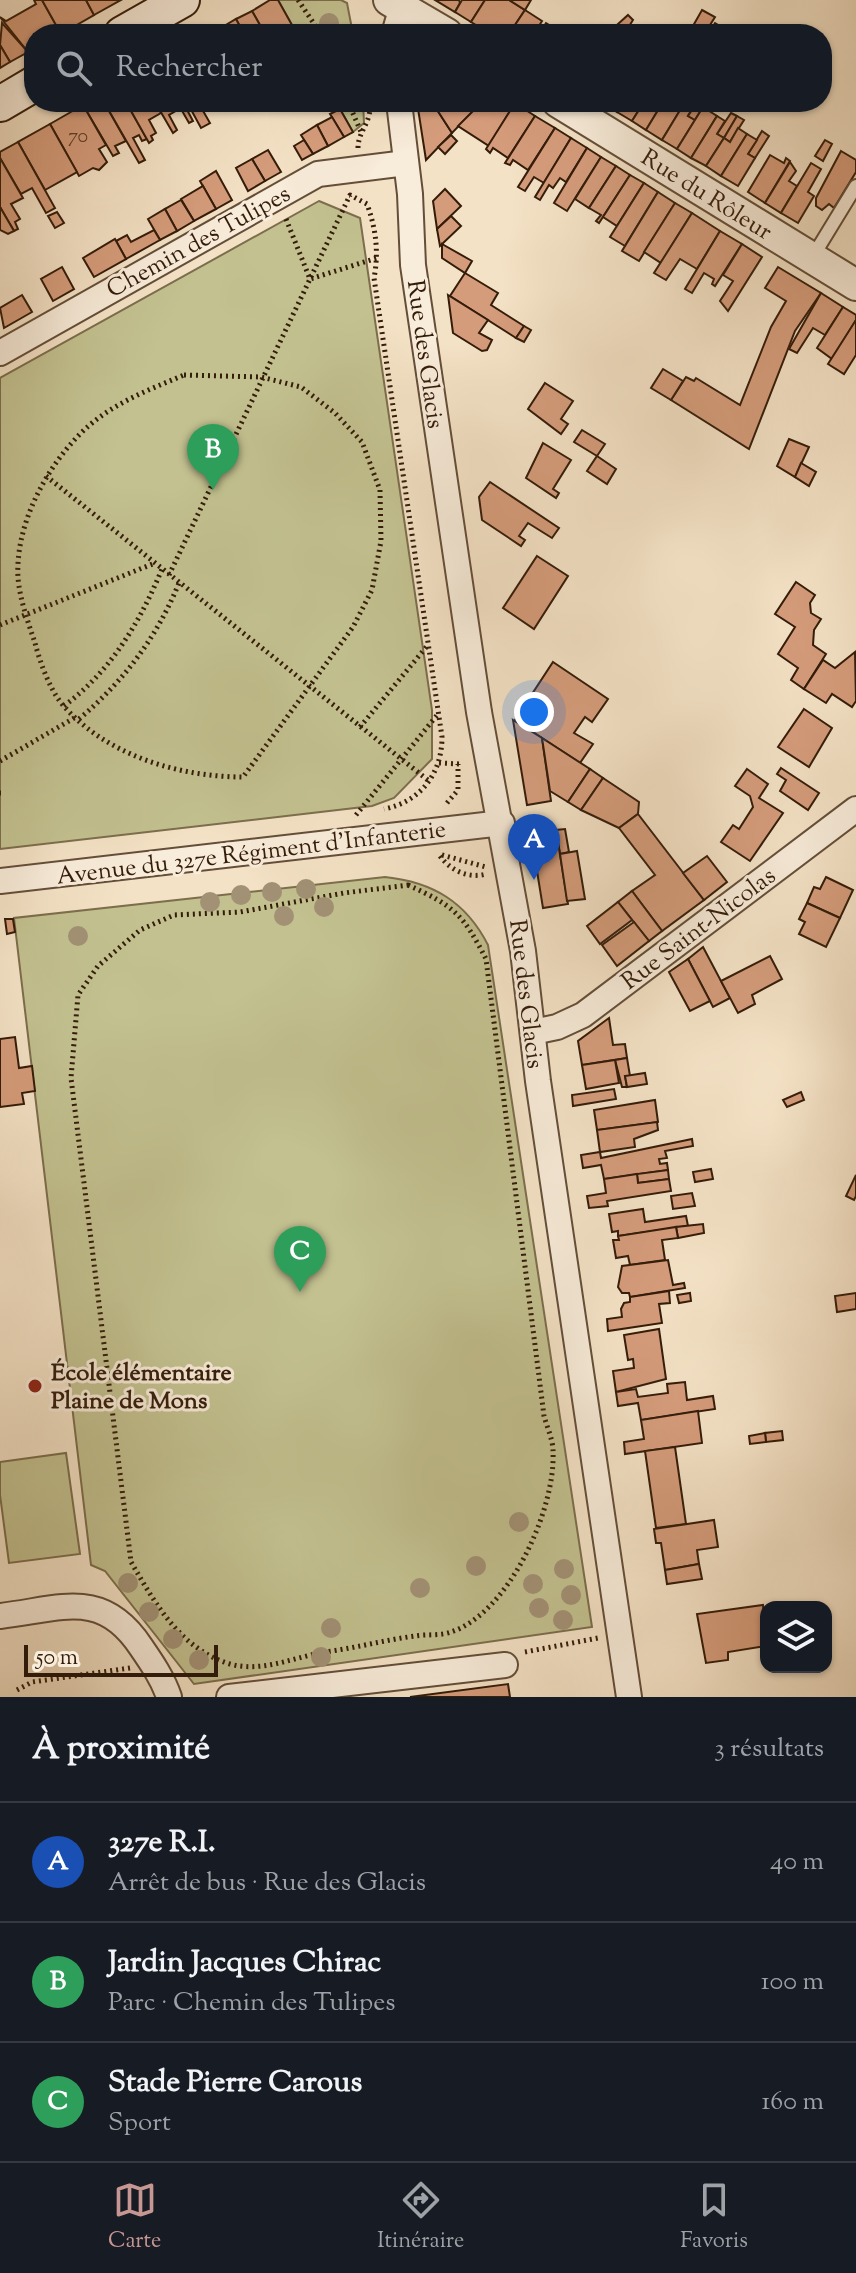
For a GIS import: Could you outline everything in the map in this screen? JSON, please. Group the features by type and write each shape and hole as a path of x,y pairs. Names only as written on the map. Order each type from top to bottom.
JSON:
{"main road":[{"path":"140,24 182,0"},
{"path":"0,104 24,90"}],"street":[{"path":"395,15 420,24"},
{"name":"Rue des Glacis","path":"400,112 413,265 479,712 510,868 629,1697"},
{"name":"Rue du Rôleur","path":"574,112 856,285"},
{"name":"Chemin des Tulipes","path":"0,353 328,171 406,163"},
{"name":"Rue Saint-Nicolas","path":"533,1032 557,1027 583,1015 856,809"},
{"name":"Avenue du 327e Régiment d'Infanterie","path":"0,881 502,823"},
{"path":"0,1616 85,1606 105,1611 124,1624 149,1659 169,1697"},
{"path":"229,1697 505,1665"}],"lane":[{"path":"812,258 856,186"}],"path":[{"path":"298,0 314,24"},
{"path":"352,112 361,132"},
{"path":"169,575 350,195 367,204 374,224 377,258 374,278 442,737 439,763 429,781 399,806 340,817"},
{"path":"277,197 310,279"},
{"path":"310,279 377,258"},
{"path":"184,375 261,377 301,387 335,413 362,442 380,490 381,541 372,590 353,627 243,777 215,777 160,767 106,739 64,706 39,658 18,576 23,533 46,476 79,434 124,400 184,375"},
{"path":"46,476 429,781"},
{"path":"0,625 155,563"},
{"path":"64,706 85,690 139,624 162,569"},
{"path":"0,761 77,718 114,686 147,646 179,583"},
{"path":"360,727 428,645"},
{"path":"356,815 439,713"},
{"path":"439,763 458,764"},
{"path":"438,854 447,866 474,878 510,868"},
{"path":"408,885 442,901 467,922 486,959 544,1416 553,1449 551,1491 534,1541 494,1600 474,1621 449,1633 363,1646 286,1662 254,1666 229,1664 185,1639 162,1614 131,1562 71,1078 73,1042 78,995 98,966 140,930 174,915 240,912 408,885"},
{"path":"505,1665 516,1653 620,1634"},
{"path":"17,1690 32,1682 124,1671 149,1659"}],"shaded area":[{"path":"278,0 341,0 347,3 351,24 291,24"},
{"path":"342,112 363,112 364,123 353,132"},
{"path":"319,201 360,218 432,710 432,759 394,798 372,806 0,849 0,378"},
{"path":"385,877 418,884 446,897 469,917 488,945 592,1627 194,1684 105,1571 91,1565 14,918"},
{"path":"66,1453 80,1554 9,1563 0,1495 0,1462"}],"building":[{"path":"34,0 42,0 55,24 24,24 24,47 0,17 6,21 36,4"},
{"path":"42,0 86,0 94,15 78,24 55,24"},
{"path":"86,0 121,0 94,15"},
{"path":"270,0 278,0 291,24 259,24 252,11"},
{"path":"435,0 459,0 460,3 455,12"},
{"path":"462,0 485,0 471,22 455,12"},
{"path":"485,0 509,0 525,10 516,24 471,22"},
{"path":"509,0 531,0 525,10"},
{"path":"525,10 542,21 540,24 516,24"},
{"path":"702,10 715,17 711,24 694,24"},
{"path":"252,11 259,24 239,24 236,19"},
{"path":"628,15 633,20 630,24 618,24"},
{"path":"2,23 24,48 24,54 10,62 0,45"},
{"path":"0,45 10,62 0,68"},
{"path":"71,112 87,112 106,145 99,149 107,162 99,170 93,168 79,176 50,124"},
{"path":"87,112 110,112 126,141 115,146 119,153 113,156"},
{"path":"110,112 132,112 147,139 142,141 139,135 133,138 145,160 139,163"},
{"path":"132,112 160,112 149,120 156,133 149,143"},
{"path":"161,112 174,112 169,115 177,130 173,133"},
{"path":"183,112 188,112 193,121 189,123"},
{"path":"192,112 204,112 210,123 201,128"},
{"path":"342,112 353,132 344,137 330,114"},
{"path":"419,112 438,112 452,133 426,160"},
{"path":"438,112 472,112 452,133"},
{"path":"472,112 510,112 489,146 458,126"},
{"path":"509,112 529,112 535,116 508,158 493,148 490,153 486,149"},
{"path":"617,112 638,112 632,121"},
{"path":"638,112 657,112 646,130 632,121"},
{"path":"657,112 679,112 662,140 646,130"},
{"path":"679,112 690,112 688,116 695,120 677,149 662,140"},
{"path":"691,112 700,112 695,120 688,116"},
{"path":"700,112 711,112 717,116 691,158 677,149"},
{"path":"731,113 737,116 724,138 717,134"},
{"path":"535,116 555,128 528,170 513,160 510,165 505,163"},
{"path":"717,116 725,121 717,134 724,138 706,166 691,158"},
{"path":"737,116 744,120 730,142 724,138"},
{"path":"332,117 344,137 328,146 317,125"},
{"path":"50,124 77,172 45,190 18,142"},
{"path":"317,125 328,146 313,154 301,135"},
{"path":"555,128 571,138 544,183 534,177 525,191 518,187"},
{"path":"738,128 747,134 721,176 706,166 724,138 730,142"},
{"path":"762,131 769,136 755,158 748,154"},
{"path":"747,134 757,140 748,154 755,158 738,186 721,176"},
{"path":"451,135 457,141 445,154 438,147"},
{"path":"571,138 587,148 566,182 560,178 553,188 549,185 540,200 535,197"},
{"path":"304,140 313,154 302,160 294,146"},
{"path":"825,140 832,144 823,161 815,156"},
{"path":"18,142 55,208 46,213 32,188 21,194 0,158 0,152"},
{"path":"587,148 601,157 567,211 554,203"},
{"path":"268,150 281,172 265,181 252,159"},
{"path":"841,151 856,160 856,172 834,208 829,204 822,210 816,206 816,198"},
{"path":"770,155 784,163 786,158 790,161 765,203 748,192"},
{"path":"601,157 616,166 589,208 575,199"},
{"path":"0,158 23,198 11,204 20,219 15,222 18,229 14,231 0,207"},
{"path":"252,159 265,181 248,191 236,168"},
{"path":"790,162 796,171 789,181 797,186 781,213 765,203"},
{"path":"811,163 821,169 808,192 814,196 798,223 781,213"},
{"path":"616,166 630,175 599,223 596,221 601,215 589,208"},
{"path":"216,171 232,200 216,209 200,181"},
{"path":"630,175 644,183 617,226 603,217"},
{"path":"644,183 658,192 625,246 610,237"},
{"path":"203,186 216,209 194,221 181,199"},
{"path":"445,189 461,206 437,229 433,201"},
{"path":"658,192 675,203 639,261 622,251"},
{"path":"181,200 194,221 177,231 165,209"},
{"path":"675,203 692,213 661,263 644,252"},
{"path":"0,207 14,231 8,234 0,230"},
{"path":"165,209 177,231 160,240 148,219"},
{"path":"57,212 64,223 55,228 48,216"},
{"path":"692,213 720,231 697,269 680,259 666,280 654,273"},
{"path":"451,216 461,226 440,246 437,229"},
{"path":"154,230 160,240 126,259 116,241 127,235 131,242"},
{"path":"720,231 742,244 715,286 712,284 714,279 704,273 692,293 685,289"},
{"path":"115,239 126,259 94,277 83,258"},
{"path":"442,244 472,261 465,273 442,258"},
{"path":"742,244 762,257 728,311 720,301 733,281 723,275"},
{"path":"62,267 74,289 53,301 41,279"},
{"path":"778,267 821,293 795,331 749,449 671,400 686,377 694,381 696,378 740,405 771,327 786,301 765,288"},
{"path":"465,273 498,293 491,305 524,326 516,338 450,296"},
{"path":"821,293 843,307 825,335 813,328 797,353 789,349"},
{"path":"22,295 32,312 4,328 0,308"},
{"path":"448,295 488,320 479,333 492,340 487,350 482,351 453,333"},
{"path":"843,307 856,315 856,320 832,359 817,348"},
{"path":"856,320 856,355 844,374 828,364"},
{"path":"524,326 531,330 524,342 516,338"},
{"path":"663,369 683,381 671,400 651,388"},
{"path":"545,383 573,401 561,419 568,424 561,434 528,409"},
{"path":"582,430 605,444 597,456 574,442"},
{"path":"789,439 809,447 795,477 777,466"},
{"path":"543,443 571,460 553,489 559,493 556,498 526,478"},
{"path":"597,456 616,469 607,484 587,471"},
{"path":"801,463 816,472 809,486 795,477"},
{"path":"490,482 559,528 552,538 528,523 519,536 525,540 521,546 482,520 479,497"},
{"path":"537,556 568,576 534,629 503,608"},
{"path":"796,582 815,595 810,603 811,613 821,619 814,630 813,645 826,654 804,689 791,680 798,668 778,654 795,627 775,614"},
{"path":"855,652 856,701 852,707 832,694 826,703 804,689 823,660 835,668"},
{"path":"553,662 608,699 592,722 585,717 574,733 593,744 580,763 515,720"},
{"path":"804,709 832,728 809,767 778,747"},
{"path":"513,720 542,738 551,801 527,805"},
{"path":"542,738 590,769 568,802 550,791"},
{"path":"781,768 819,793 808,810 780,791 786,780 777,774"},
{"path":"590,769 603,778 581,810 568,802"},
{"path":"747,769 768,784 759,798 783,813 750,861 721,842 733,825 739,829 753,807 750,796 735,786"},
{"path":"603,778 639,802 638,814 619,828 581,810"},
{"path":"638,814 704,900 662,931 632,891 655,875 619,828"},
{"path":"565,829 569,852 560,854 556,830"},
{"path":"556,830 568,904 543,908 531,834"},
{"path":"577,851 585,899 567,901 560,854"},
{"path":"707,856 727,882 704,900 683,873"},
{"path":"826,877 853,890 840,918 807,903 814,887 820,889"},
{"path":"632,891 662,931 649,941 618,902"},
{"path":"618,902 632,920 600,944 587,926"},
{"path":"807,903 840,918 826,947 799,934 805,922 799,919"},
{"path":"5,919 13,919 15,932 7,934"},
{"path":"634,922 649,941 617,966 602,945"},
{"path":"703,947 730,998 713,1007 688,959"},
{"path":"770,956 782,979 752,995 755,1004 738,1013 721,981"},
{"path":"688,959 710,1001 690,1011 669,972"},
{"path":"609,1018 613,1045 625,1044 627,1058 582,1065 578,1041"},
{"path":"15,1037 19,1068 32,1066 35,1091 22,1093 24,1104 0,1107 0,1039"},
{"path":"627,1058 630,1076 625,1076 627,1087 622,1087 615,1060"},
{"path":"615,1060 619,1083 586,1089 582,1065"},
{"path":"645,1073 647,1084 627,1087 625,1076"},
{"path":"614,1089 616,1099 573,1106 572,1095"},
{"path":"801,1092 804,1100 787,1107 783,1100"},
{"path":"655,1100 658,1122 597,1130 594,1110"},
{"path":"657,1122 658,1130 634,1139 635,1147 600,1152 597,1130"},
{"path":"692,1139 693,1146 665,1151 667,1158 659,1159 660,1164 667,1163 668,1170 604,1179 601,1165 583,1168 581,1155 600,1152 601,1158"},
{"path":"711,1169 713,1179 695,1182 693,1172"},
{"path":"668,1170 669,1179 638,1183 637,1174"},
{"path":"637,1174 638,1183 669,1179 671,1191 607,1201 608,1206 589,1208 587,1196 606,1193 604,1179"},
{"path":"856,1175 856,1196 854,1200 846,1196"},
{"path":"692,1193 695,1206 673,1209 671,1196"},
{"path":"643,1209 645,1222 686,1216 688,1226 618,1236 618,1231 612,1232 609,1214"},
{"path":"703,1224 704,1233 678,1238 676,1227"},
{"path":"676,1227 678,1238 662,1240 665,1260 630,1265 628,1256 616,1258 613,1240 619,1240 618,1236"},
{"path":"668,1260 673,1285 684,1283 685,1288 630,1297 629,1293 622,1293 618,1287 622,1266"},
{"path":"669,1291 670,1303 659,1304 662,1323 608,1331 607,1319 622,1317 621,1309 624,1303 630,1302 630,1297"},
{"path":"690,1293 691,1301 679,1303 677,1295"},
{"path":"856,1293 856,1309 837,1312 835,1296"},
{"path":"659,1329 666,1379 616,1392 613,1371 634,1368 633,1359 628,1360 624,1335"},
{"path":"685,1382 687,1400 713,1396 715,1409 641,1420 638,1403 618,1406 616,1392 636,1389 638,1397 668,1393 667,1384"},
{"path":"698,1411 702,1443 625,1454 624,1442 644,1439 641,1420"},
{"path":"782,1431 783,1440 766,1442 765,1433"},
{"path":"765,1433 766,1442 750,1444 749,1436"},
{"path":"675,1447 686,1524 656,1528 645,1451"},
{"path":"714,1520 718,1547 697,1550 699,1564 665,1570 661,1543 656,1543 654,1529"},
{"path":"699,1564 702,1579 667,1584 665,1570"},
{"path":"760,1605 760,1647 728,1652 728,1660 706,1663 697,1614"},
{"path":"508,1684 510,1697 410,1697"}],"place":[{"name":"Jardin Jacques Chirac","path":"213,490"},
{"name":"327e R.I.","path":"534,880"},
{"name":"Stade Pierre Carous","path":"300,1292"},
{"name":"École élémentaire Plaine de Mons","path":"35,1386"}]}
